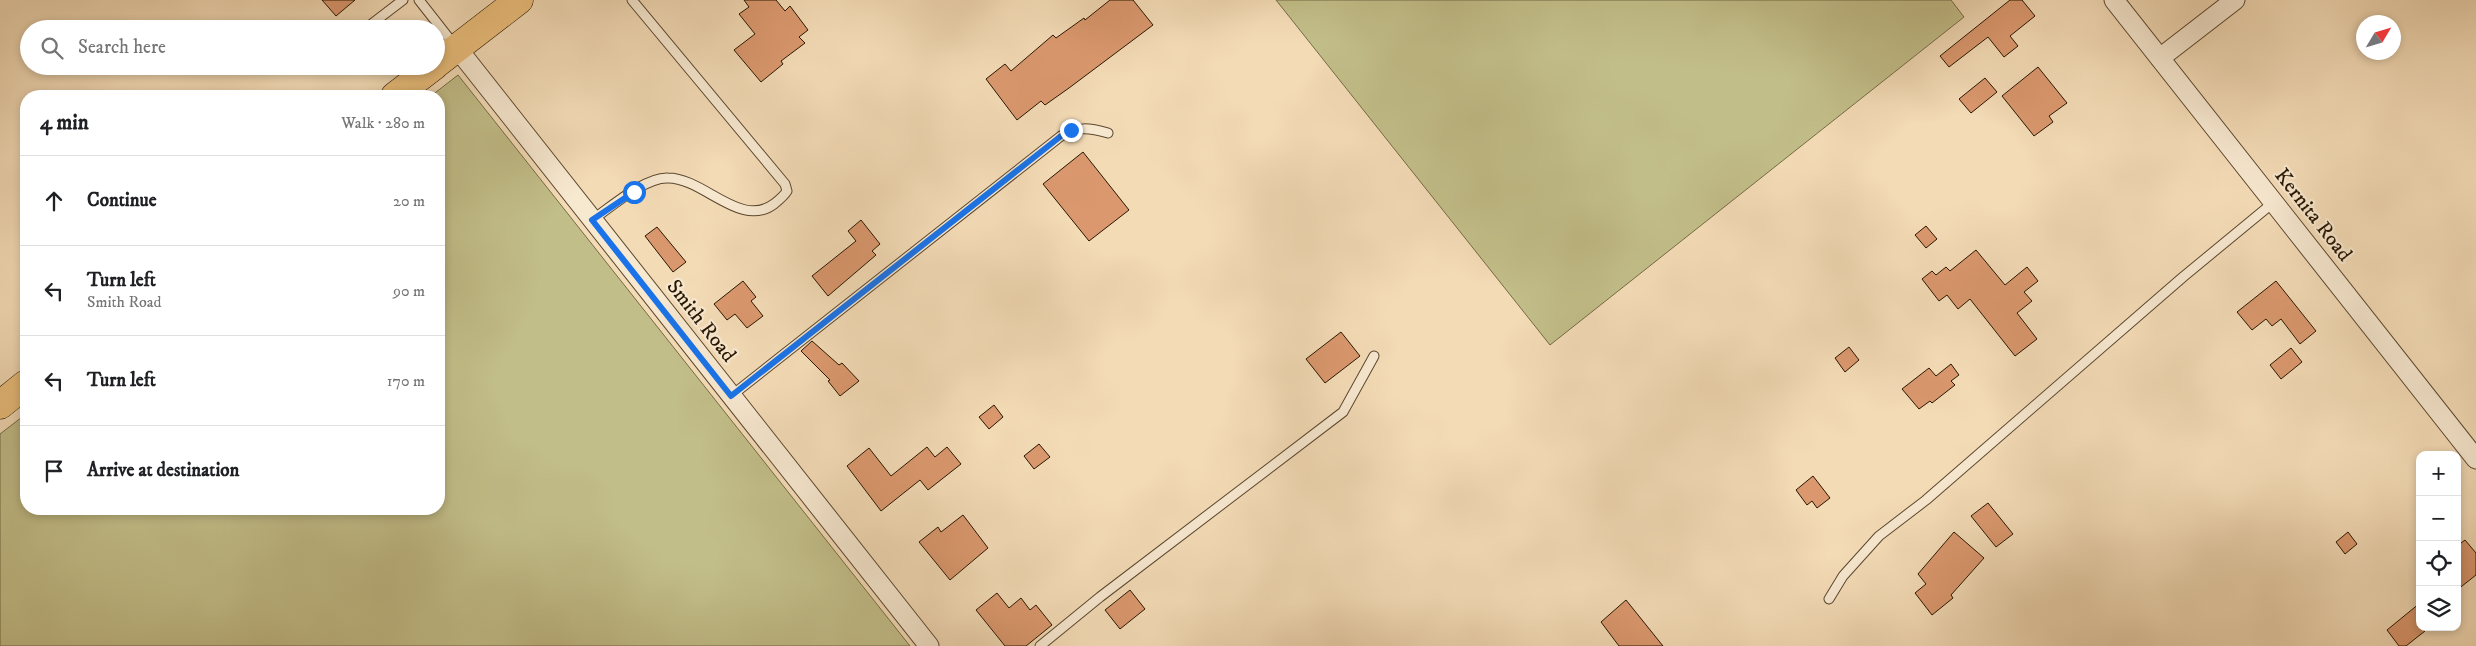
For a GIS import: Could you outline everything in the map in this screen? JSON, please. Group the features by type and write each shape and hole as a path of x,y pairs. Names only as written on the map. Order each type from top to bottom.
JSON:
{"main road":[{"path":"445,58 519,0"},
{"path":"403,90 422,75"},
{"path":"0,404 20,389"}],"street":[{"name":"Kernita Road","path":"2114,0 2476,459"},
{"path":"2160,58 2235,0"},
{"name":"Smith Road","path":"445,63 592,220 929,646"}],"lane":[{"path":"377,20 403,0"},
{"path":"419,0 427,20"},
{"path":"592,220 649,182 668,178 709,191 736,208 745,211 768,208 787,190 785,184 632,0"},
{"path":"731,396 1061,136 1076,128 1094,129 1108,133"},
{"path":"1829,599 1843,576 1879,536 1926,500 2182,277 2274,202"},
{"path":"1040,646 1100,597 1343,412 1374,356"}],"shaded area":[{"path":"1276,0 1951,0 1964,17 1550,345"},
{"path":"458,75 910,646 0,646 0,434 20,419 20,515 445,515 445,90 439,90"}],"building":[{"path":"322,0 355,0 336,16"},
{"path":"744,0 776,0 785,11 790,6 808,30 799,37 805,43 781,61 783,64 761,82 734,50 755,34 739,14 749,7"},
{"path":"1110,0 1133,0 1153,25 1045,105 1041,101 1017,120 986,79 1005,64 1011,71 1053,35 1056,38 1084,18 1085,20"},
{"path":"2010,0 2022,0 2035,16 2010,36 2018,46 2004,57 1988,37 1949,67 1940,56"},
{"path":"2038,67 2067,103 2049,116 2053,122 2034,136 2002,96"},
{"path":"1985,78 1997,92 1971,113 1959,99"},
{"path":"1083,152 1129,210 1089,241 1043,184"},
{"path":"861,220 880,244 872,251 876,255 828,296 812,276 856,241 848,231"},
{"path":"1926,226 1937,239 1926,248 1915,235"},
{"path":"657,227 686,262 673,272 645,236"},
{"path":"1976,250 2005,285 2027,267 2038,281 2024,292 2032,301 2017,313 2037,339 2015,356 1970,299 1958,309 1947,295 1939,301 1922,279 1932,271 1936,275 1946,267 1950,271"},
{"path":"743,281 756,297 751,301 763,316 747,328 735,314 727,320 714,304"},
{"path":"2276,281 2316,331 2300,344 2281,319 2272,326 2266,319 2252,330 2237,312"},
{"path":"1341,332 1360,356 1325,383 1306,359"},
{"path":"812,341 839,365 842,363 859,381 840,396 828,381 830,380 801,351"},
{"path":"1849,347 1859,360 1845,372 1835,358"},
{"path":"2291,348 2302,362 2281,379 2270,365"},
{"path":"1951,364 1959,375 1951,381 1955,385 1932,403 1930,401 1919,409 1902,389 1929,368 1936,376"},
{"path":"994,405 1003,417 989,429 979,417"},
{"path":"1039,444 1050,457 1034,469 1024,456"},
{"path":"927,447 935,457 947,447 961,464 928,490 920,480 881,511 847,466 869,448 891,476"},
{"path":"1813,476 1830,498 1817,508 1812,501 1807,505 1796,490"},
{"path":"1988,503 2013,534 1996,547 1971,516"},
{"path":"963,515 988,548 950,580 919,542 938,527 941,532"},
{"path":"1954,532 1984,558 1951,595 1953,598 1932,615 1915,593 1926,584 1918,574"},
{"path":"2348,532 2357,544 2345,554 2336,542"},
{"path":"2465,540 2476,553 2476,575 2461,587 2461,586 2461,543"},
{"path":"1130,590 1145,609 1120,629 1105,610"},
{"path":"997,593 1009,608 1021,598 1030,610 1036,605 1052,625 1026,646 1005,646 976,610"},
{"path":"1626,600 1663,646 1619,646 1601,622"},
{"path":"2416,606 2416,631 2425,631 2406,646 2399,646 2387,630"}],"route":[{"path":"634,192 592,220 731,396 1071,130"}]}
